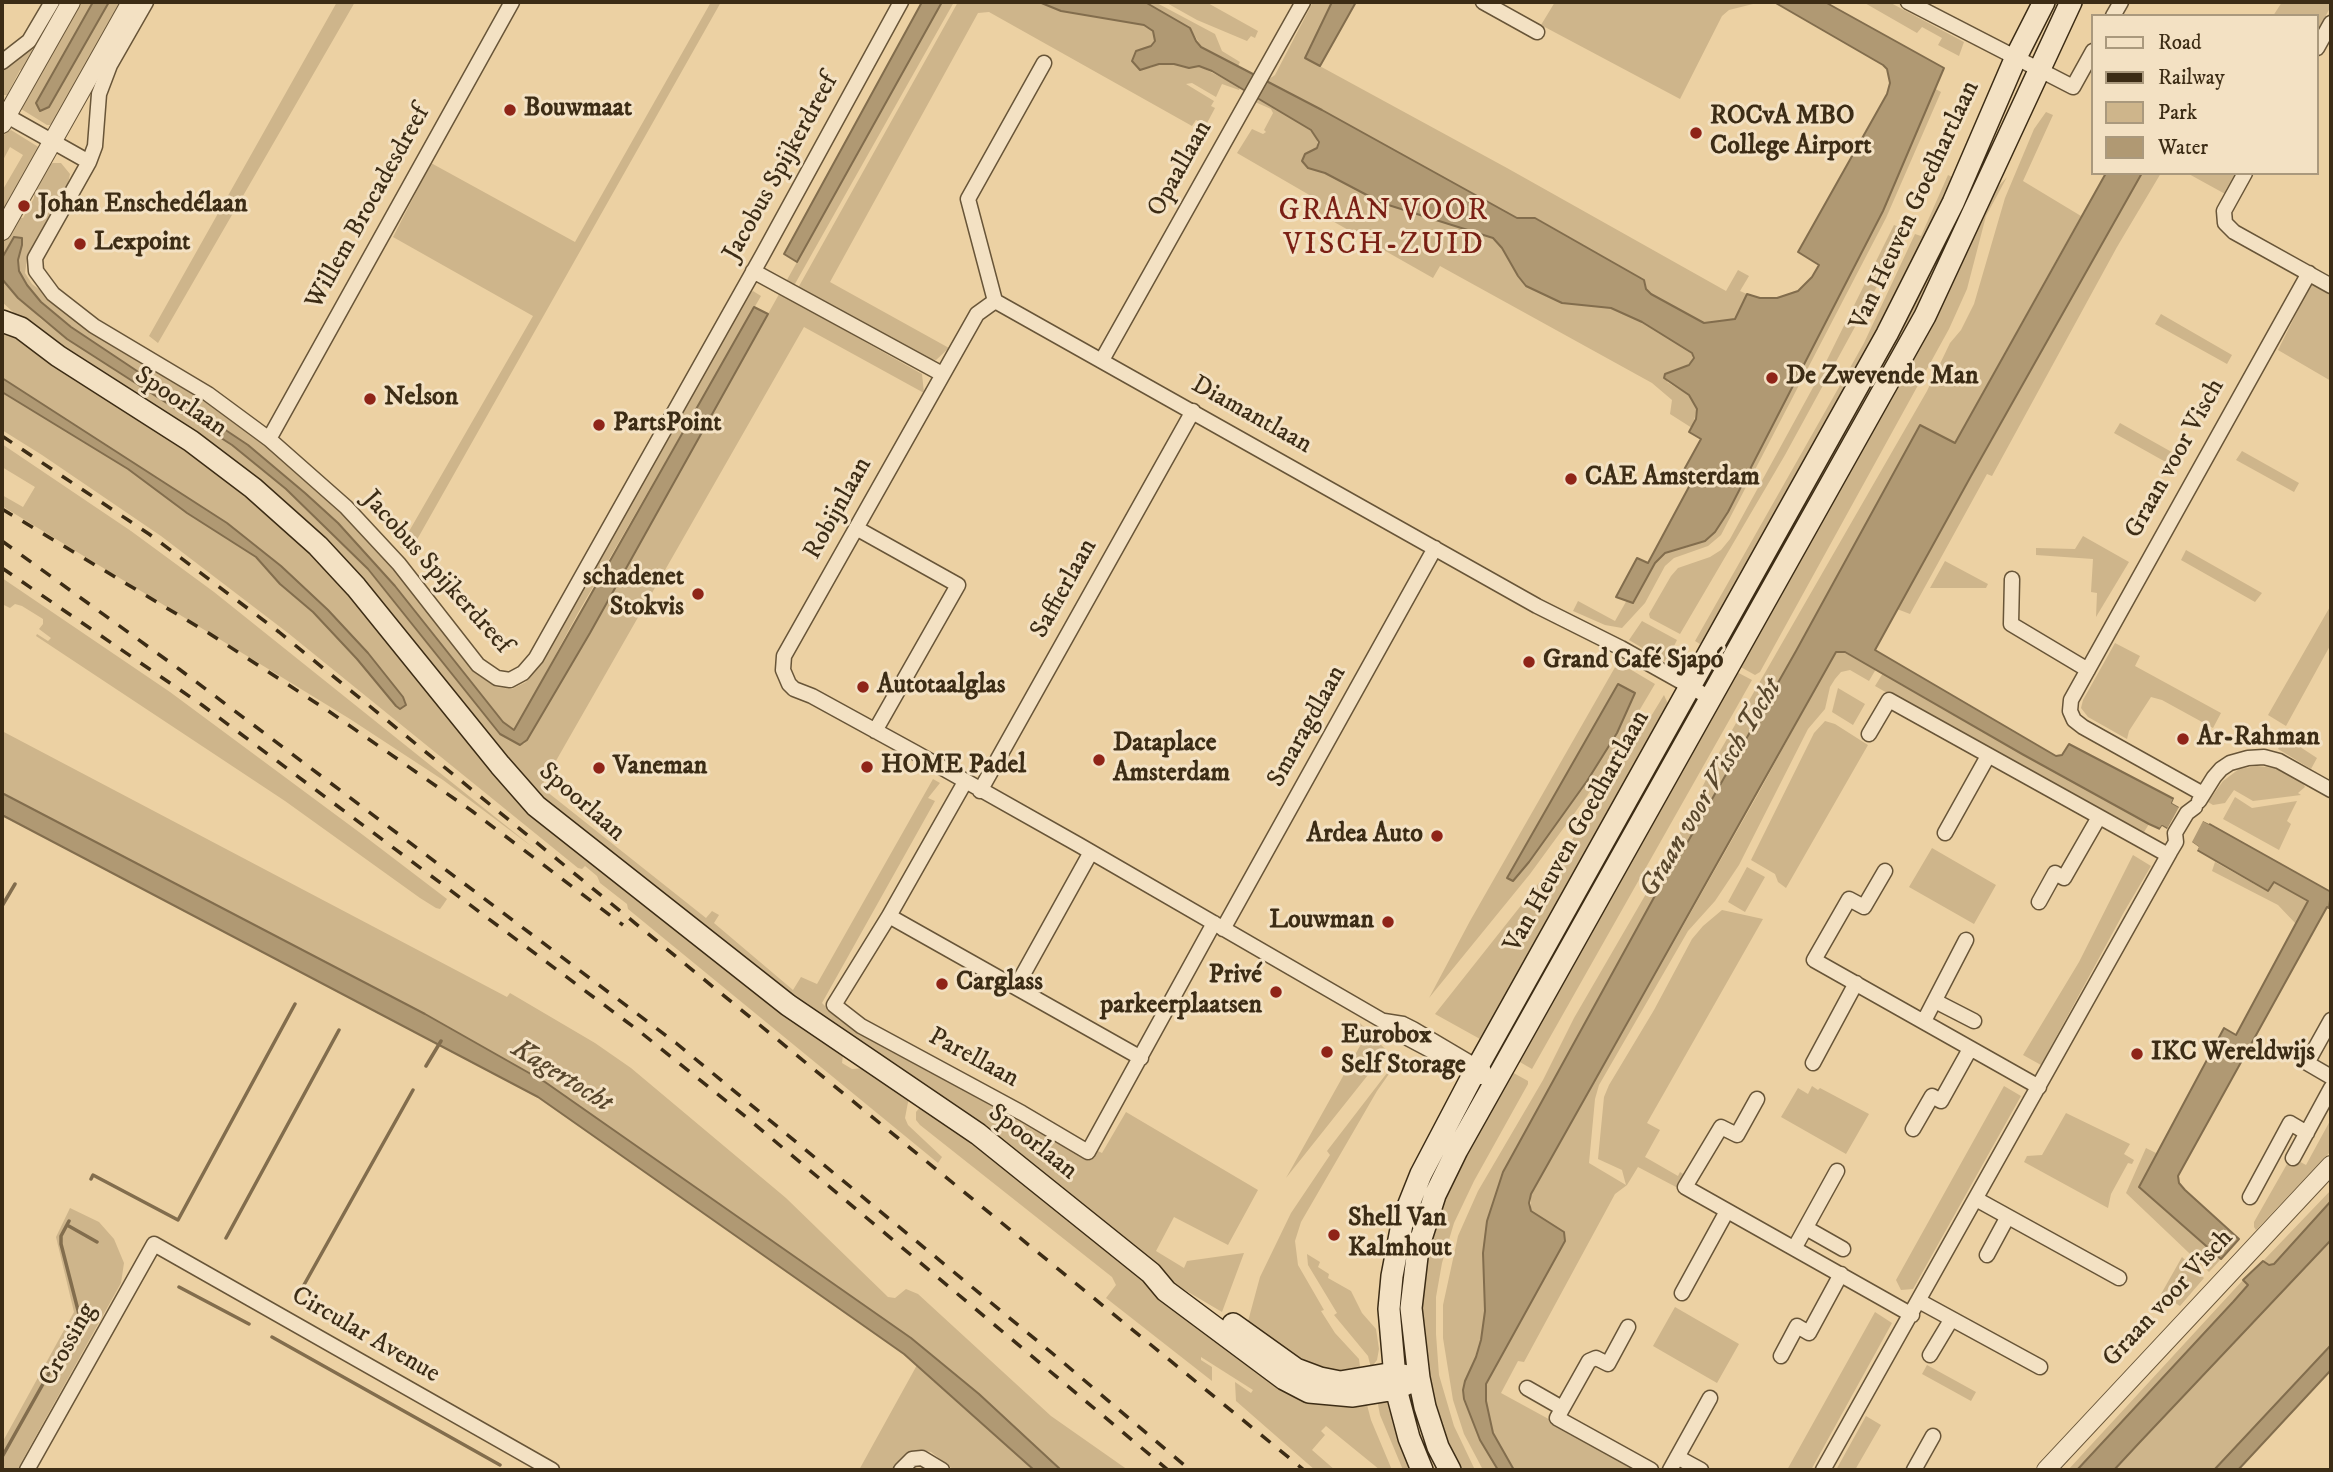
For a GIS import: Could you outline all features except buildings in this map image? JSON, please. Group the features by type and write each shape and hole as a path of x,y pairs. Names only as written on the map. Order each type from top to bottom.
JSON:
{"main road":[{"name":"Van Heuven Goedhartlaan","path":"1422,1470 1409,1438 1395,1381 1389,1309 1393,1267 1403,1219 1423,1170 1475,1070 1692,687 1887,334 1953,202 2044,2"},
{"name":"Van Heuven Goedhartlaan","path":"1450,1470 1438,1447 1425,1407 1419,1378 1412,1308 1418,1248 1435,1195 1457,1150 1925,316 2070,2"},
{"name":"Spoorlaan","path":"2,307 11,325 191,441 253,488 302,531 356,587 536,806 788,1005 978,1134 1151,1273 1166,1291 1255,1347 1284,1379 1309,1392 1353,1396 1395,1381 1419,1378"}],"street":[{"path":"2,62 29,41 52,2"},
{"path":"71,2 3,117 89,162"},
{"path":"2,230 131,2"},
{"name":"Jacobus Spijkerdreef","path":"146,2 110,65 99,94 95,146 89,162 36,258 36,271 53,294 94,326 208,394 269,439 346,507 399,564 478,665 497,678 510,680 523,673 536,658 901,2"},
{"name":"Willem Brocadesdreef","path":"269,439 512,2"},
{"name":"Opaallaan","path":"1102,360 1303,2"},
{"path":"1483,2 1536,32"},
{"path":"1908,2 2073,87 2092,53"},
{"path":"2319,44 2331,23"},
{"path":"995,301 968,200 1044,63"},
{"path":"2244,175 2224,211 2225,223 2234,232 2331,286"},
{"path":"753,271 942,374"},
{"name":"Graan voor Visch","path":"2203,794 2083,727 2074,720 2070,711 2071,700 2309,273"},
{"name":"Diamantlaan","path":"995,301 1537,606 1712,699"},
{"name":"Robijnlaan","path":"875,731 794,689 783,670 784,656 976,314 995,301"},
{"name":"Saffierlaan","path":"980,791 1193,411"},
{"path":"856,528 958,585 875,731 1382,1020 1402,1024 1496,1082"},
{"name":"Smaragdlaan","path":"1219,926 1435,548"},
{"path":"2012,579 2011,624 2088,670"},
{"path":"1869,734 1889,700 2099,817 2172,849"},
{"path":"1945,833 1988,756"},
{"path":"1823,1470 2172,849 2175,833 2187,813 2196,807 2214,776 2230,763 2263,757 2279,761 2331,790"},
{"name":"Parellaan","path":"965,782 889,916 834,1005 861,1026 1088,1152 1219,926"},
{"path":"2039,902 2055,873 2064,878 2099,817"},
{"path":"1016,987 1091,852"},
{"path":"1885,871 1864,907 1849,899 1814,960 2039,1087"},
{"path":"889,916 1141,1058"},
{"path":"1924,1021 1966,940"},
{"path":"1813,1063 1856,983"},
{"path":"1935,1001 1973,1021"},
{"path":"2329,1027 2307,1063 2331,1077"},
{"path":"1913,1129 1932,1096 1941,1101 1970,1049"},
{"path":"2293,1158 2331,1087"},
{"path":"1757,1100 1737,1135 1721,1126 1685,1186 1912,1315"},
{"path":"2250,1198 2290,1123 2307,1133"},
{"name":"Graan voor Visch","path":"2046,1470 2331,1165"},
{"path":"1796,1247 1837,1171"},
{"name":"Graan voor Visch","path":"1976,1199 2119,1278"},
{"path":"1682,1293 1727,1211"},
{"path":"1987,1255 2007,1218"},
{"path":"1806,1227 1843,1249"},
{"name":"Crossing","path":"27,1470 154,1244"},
{"name":"Circular Avenue","path":"154,1244 552,1470"},
{"path":"1781,1356 1797,1326 1810,1333 1841,1274"},
{"path":"1919,1301 2040,1367"},
{"path":"1930,1355 1951,1320"},
{"path":"1628,1327 1608,1364 1596,1358 1589,1361 1557,1418 1651,1470"},
{"path":"1527,1388 1562,1408"},
{"path":"1670,1470 1710,1398"},
{"path":"1914,1470 1933,1436"},
{"path":"1677,1457 1701,1470"},
{"path":"901,1470 912,1459 922,1458 942,1470"}],"green space":[{"path":"75,2 93,2 36,103 43,108 49,107 109,2 126,2 61,117 47,125 18,107"},
{"path":"337,2 355,2 158,343 149,336"},
{"path":"711,2 721,2 410,552 400,547 533,316 393,237 431,163 575,242"},
{"path":"942,2 954,2 787,298 922,374 924,393 804,327 541,787 706,918 712,911 719,915 714,923 793,990 801,977 817,984 933,779 940,783 928,798 935,801 822,1003 839,1020 1089,1161 1096,1150 1102,1153 1126,1112 1258,1190 1228,1245 1174,1217 1156,1251 1184,1268 1187,1261 1244,1253 1222,1312 1173,1283 954,1105 841,1036 577,830 521,778 365,586 25,323 2,302 2,279 41,319 67,339 232,445 286,489 367,569 500,734 524,744 590,633"},
{"path":"958,2 1039,2 1061,11 1144,25 1153,31 1155,41 1151,46 1135,51 1150,68 1159,64 1175,64 1189,68 1199,66 1240,87 1239,90 1222,84 1216,97 1192,83 1186,84 1214,101 1211,106 1215,108 1206,125 1196,120 1192,126 989,12 978,13 830,282 949,348 936,360 929,359 798,288"},
{"path":"1145,2 1155,2 1215,34 1222,51 1240,62 1238,66 1201,46 1190,28"},
{"path":"1165,2 1206,2 1258,31 1255,38 1251,36 1247,41 1197,20"},
{"path":"1313,2 1332,2 1305,58 1726,291 1738,270 1749,276 1740,291 1747,294 1735,319 1704,323 1651,294 1646,289 1644,280 1536,218 1517,218 1266,81 1275,75"},
{"path":"1555,2 1761,2 1729,10 1722,16 1680,99 1541,25"},
{"path":"1863,2 1889,2 1964,42 1959,56 1938,45 1942,38 1922,27 1917,33"},
{"path":"2282,2 2331,2 2319,28 2319,14 2274,14"},
{"path":"31,49 36,56 20,70 7,95 2,95 2,70"},
{"path":"1934,88 1941,92 1886,218 1721,535 1708,546 1674,558 1665,566 1645,603 1622,628 1605,625 1573,611 1578,601 1615,621 1627,600 1634,603 1655,563 1665,553 1691,546 1715,532 1728,512 1883,211"},
{"path":"1257,97 1301,122 1317,137 1317,148 1311,150 1308,168 1325,173 1382,203 1493,238 1526,286 1562,303 1611,308 1642,322 1692,353 1693,361 1683,368 1673,370 1667,382 1689,395 1695,402 1697,409 1692,428 1670,414 1672,400 1652,383 1440,266 1433,278 1313,210 1318,200 1237,153 1252,129 1263,134 1266,132 1264,130 1273,113 1271,109 1255,102"},
{"path":"2006,97 2011,97 1966,199 1960,230 1918,316 1726,659 1717,654"},
{"path":"2046,112 2053,115 2023,181 2081,216 1954,444 1920,426 1796,651 1668,872 1504,1172 1487,1221 1483,1253 1485,1311 1481,1340 1465,1381 1464,1399 1480,1440 1498,1470 1483,1470 1464,1434 1453,1400 1443,1338 1443,1305 1458,1236 1478,1191 1672,849 1720,751 1927,391 1950,343 1961,330 1974,304 2005,198 2034,129"},
{"path":"11,130 40,148 2,221 2,191 23,155 10,147 2,162 2,136"},
{"path":"61,163 70,174 68,184 27,259 25,273 32,284 81,321 224,411 316,485 396,566 486,679 496,687 512,689 526,682 746,295 753,291 761,296 578,613 515,730 503,722 396,588 265,459 71,327 41,302 19,271 18,260 22,245 14,237 2,258 2,238 19,217 23,218 34,198 34,184 44,166"},
{"path":"1948,175 1956,179 1905,291 1700,644 1695,641 1864,343 1915,234 1921,236"},
{"path":"2141,175 2160,175 2117,247 1992,476 1987,474 1910,614 1897,609"},
{"path":"2191,175 2239,175 2227,195"},
{"path":"2007,177 1986,216 1967,289 1949,329 1760,672 1755,675 1737,665 1988,198"},
{"path":"1894,225 1904,229 1880,281 1785,455 1680,634 1650,618 1649,614 1678,568 1710,557 1721,550 1730,539 1816,382"},
{"path":"2311,284 2317,284 2331,292 2331,381 2278,350"},
{"path":"2161,314 2232,355 2227,364 2155,324"},
{"path":"2,327 217,473 306,549 354,596 488,767 843,1055 842,1063 852,1069 865,1068 909,1097 905,1118 908,1125 942,1157 938,1163 628,909 627,904 600,883 597,876 585,866 578,868 288,633 161,536 2,430 2,392 128,469 187,513 256,557 280,584 313,612 396,706 406,702 368,653 328,610 281,566 227,523 2,378"},
{"path":"2120,423 2177,455 2171,465 2114,433"},
{"path":"2,444 131,531 214,592 535,849 443,780 350,719 2,506 2,495 23,507 35,487 2,467"},
{"path":"2242,451 2299,483 2294,492 2236,460"},
{"path":"2083,536 2129,562 2096,617 2097,593 2091,592 2093,559 2036,555 2036,548 2075,549"},
{"path":"2186,550 2262,593 2255,602 2181,560"},
{"path":"1945,561 1988,584 1986,588 1930,588"},
{"path":"2,578 170,692 363,835 447,899 443,905 440,909 436,908 420,898 285,801 36,636 37,634 48,641 51,638 39,629 43,619 22,606 15,604 10,608 2,604"},
{"path":"2331,605 2331,644 2286,726 2268,715"},
{"path":"1642,621 1677,640 1666,662 1629,640"},
{"path":"2115,643 2140,656 2135,666 2221,713 2213,728 2162,700 2151,697 2129,731 2127,739 2088,717 2081,708 2083,700"},
{"path":"1841,651 1876,669 1869,681 1850,670 1841,672 1835,679 1830,687 1825,709 1808,729 1739,865 1715,901 1688,931 1599,1085 1595,1099 1589,1163 1626,1185 1622,1170 1598,1159 1604,1097 1609,1085 1692,939 1703,926 1722,910 1763,919 1647,1123 1660,1130 1645,1157 1678,1176 1680,1172 1685,1175 1676,1187 1638,1167 1627,1185 1615,1194 1524,1362 1518,1361 1501,1393 1642,1470 1514,1470 1493,1433 1486,1401 1486,1384 1565,1241 1551,1224 1531,1211 1531,1194 1832,658 1836,652"},
{"path":"1618,662 1655,684 1587,796 1530,874 1429,998","holes":["1618,685 1617,733 1587,781 1529,862 1513,881 1507,878"]},
{"path":"1733,670 1752,680 1532,1069 1518,1061"},
{"path":"1883,673 2149,824 2141,837 2060,792 1875,686"},
{"path":"1838,688 1865,704 1853,725 1832,712"},
{"path":"1664,695 1668,704 1532,952 1480,1039 1435,1014 1565,850 1606,790"},
{"path":"1825,721 1835,724 1868,745 1786,888 1778,882 1775,874 1751,860 1814,733"},
{"path":"2,731 507,997 510,993 595,1043 631,1068 786,1198 888,1297 895,1298 906,1289 918,1294 1051,1416 1128,1470 1061,1470 979,1394 911,1338 545,1082 425,1014 2,793"},
{"path":"2285,737 2317,758 2311,769 2278,749"},
{"path":"2257,766 2275,768 2303,783 2305,787 2298,793 2301,795 2253,801 2234,790 2225,803 2213,805 2208,802 2223,781 2239,769"},
{"path":"2235,797 2252,808 2297,801 2287,821 2291,824 2279,850 2223,819"},
{"path":"1932,848 1996,885 1974,924 1909,887"},
{"path":"2133,855 2151,866 2041,1065 2023,1055 2079,962"},
{"path":"2215,862 2267,891 2273,882 2308,901 2296,924 2278,905 2212,871"},
{"path":"1747,867 1765,877 1745,912 1728,902"},
{"path":"1359,1022 1387,1051 1286,1178 1365,1037 1352,1027"},
{"path":"1397,1060 1301,1222 1295,1241 1298,1265 1335,1333 1359,1359 1361,1375 1313,1371 1247,1325 1260,1277 1291,1213 1330,1155 1327,1151"},
{"path":"1510,1071 1528,1081 1528,1084 1454,1223 1442,1263 1436,1297 1439,1375 1454,1426 1475,1470 1456,1470 1432,1412 1420,1298 1434,1220 1465,1151"},
{"path":"1812,1086 1869,1114 1846,1154 1781,1117 1798,1088 1808,1094"},
{"path":"2004,1086 2021,1096 1913,1289 1901,1290 1896,1280"},
{"path":"922,1105 929,1105 1279,1383 1366,1401 1392,1470 1380,1470 1326,1426 1321,1431 1325,1435 1312,1450 1335,1470 1315,1470 1236,1401 1235,1382 1251,1393 1253,1390 1201,1357 1201,1360 1212,1367 1212,1381 1106,1298 1116,1285 1112,1277 920,1125 916,1120 916,1112"},
{"path":"2066,1113 2130,1144 2124,1154 2134,1160 2132,1164 2128,1163 2111,1194 2108,1208 2024,1162 2027,1156 2042,1155"},
{"path":"2331,1119 2331,1151 2256,1230 2254,1222 2291,1157 2306,1165"},
{"path":"2146,1148 2156,1153 2139,1187 2221,1259 2209,1272 2126,1193"},
{"path":"2331,1190 2331,1201 2274,1264 2270,1266 2263,1261"},
{"path":"70,1208 99,1222 114,1239 124,1263 121,1283 17,1470 2,1470 2,1443 74,1312 56,1237"},
{"path":"2331,1240 2331,1345 2214,1470 2114,1470"},
{"path":"1307,1254 1320,1262 1318,1267 1329,1274 1328,1278 1351,1291 1362,1313 1376,1329 1379,1349 1377,1360 1371,1368 1368,1356 1334,1315 1337,1313 1308,1265"},
{"path":"2182,1257 2204,1278 2180,1306 2161,1294"},
{"path":"2243,1280 2248,1285 2233,1302 2077,1470 2068,1470"},
{"path":"1675,1307 1739,1344 1717,1383 1653,1346"},
{"path":"1875,1312 1892,1323 1811,1470 1787,1470"},
{"path":"917,1365 1034,1470 954,1470 931,1452 922,1450 909,1452 894,1470 859,1470"},
{"path":"1927,1365 1976,1392 1971,1401 1922,1374"},
{"path":"1377,1399 1384,1400 1390,1406 1412,1470 1403,1470 1380,1415"},
{"path":"1866,1416 1881,1425 1855,1470 1836,1470"}],"water":[{"path":"93,2 109,2 49,107 40,111 36,103"},
{"path":"922,2 942,2 797,262 784,254"},
{"path":"1039,2 1145,2 1190,28 1201,47 1322,110 1517,218 1535,218 1644,280 1646,289 1651,294 1704,323 1735,319 1747,294 1760,298 1777,298 1798,291 1812,277 1819,265 1798,252 1887,94 1890,83 1887,69 1883,65 1774,2 1825,2 1944,68 1883,211 1728,512 1715,532 1705,541 1665,553 1655,563 1633,603 1616,597 1637,558 1648,563 1691,483 1680,477 1701,439 1689,432 1696,419 1697,409 1689,395 1664,378 1665,374 1689,365 1694,358 1692,353 1642,322 1611,308 1562,303 1526,286 1493,238 1382,203 1325,173 1308,168 1302,161 1305,154 1317,148 1319,142 1311,130 1212,71 1199,66 1189,68 1174,64 1159,64 1140,70 1132,61 1136,51 1151,46 1155,41 1153,31 1144,25 1061,11"},
{"path":"1332,2 1356,2 1320,66 1305,58"},
{"path":"2105,175 2141,175 1875,650 2056,756 2062,755 2069,744 2174,799 2172,803 2331,892 2329,908 2327,907 2178,1176 2179,1183 2185,1190 2239,1239 2221,1259 2139,1187 2224,1028 2236,1035 2308,901 2274,882 2268,891 2197,850 2198,847 2191,842 2162,826 2160,829 2149,824 1845,652 1836,652 1531,1194 1531,1211 1564,1232 1565,1241 1486,1384 1486,1401 1493,1433 1514,1470 1498,1470 1480,1440 1463,1390 1481,1340 1485,1311 1483,1253 1487,1221 1503,1172 1668,872 1796,651 1920,425 1955,443"},
{"path":"14,237 22,238 19,271 41,302 71,327 248,445 305,493 338,523 395,586 503,722 514,730 754,307 768,314 590,633 527,740 520,745 500,734 368,569 286,489 232,445 67,339 18,298 2,279 2,258"},
{"path":"2,378 227,523 281,566 328,610 368,653 403,697 406,705 400,709 396,706 313,612 280,584 256,557 187,513 128,469 2,392"},
{"path":"1618,684 1635,693 1617,733 1587,781 1529,862 1513,881 1507,878"},
{"path":"2,793 425,1014 545,1082 911,1338 979,1394 1061,1470 1034,1470 904,1354 538,1097 2,815"},
{"path":"2331,1201 2331,1240 2114,1470 2077,1470 2248,1285 2243,1280 2263,1261 2269,1265 2274,1264"},
{"path":"2331,1345 2331,1370 2238,1470 2214,1470"}],"pier":[{"path":"2175,796 2177,801 2211,821 2209,824 2203,821 2192,842 2199,847 2196,853 2190,845 2163,831 2158,832 2162,826 2167,829 2179,807 2172,803"}],"waterway":[{"path":"2,906 15,884"},
{"path":"91,1179 93,1175 178,1220 295,1004"},
{"path":"226,1238 339,1030"},
{"path":"426,1066 441,1041"},
{"path":"300,1292 413,1090"},
{"path":"2,1457 80,1318 61,1244 61,1236 69,1221"},
{"path":"67,1225 97,1242"},
{"path":"179,1287 249,1324"},
{"path":"272,1337 500,1465"}],"railway":[{"path":"2,436 149,534 279,632 1304,1470"},
{"path":"2,509 210,634 327,710 472,811 623,925"},
{"path":"2,541 179,669 676,1043 1190,1470"},
{"path":"2,568 202,705 639,1031 746,1117 1168,1470"}],"place":[{"name":"Bouwmaat","path":"510,110"},
{"name":"ROCvA MBO College Airport","path":"1696,133"},
{"name":"Johan Enschedélaan","path":"24,206"},
{"name":"Lexpoint","path":"80,244"},
{"name":"De Zwevende Man","path":"1772,378"},
{"name":"Nelson","path":"370,399"},
{"name":"PartsPoint","path":"599,425"},
{"name":"CAE Amsterdam","path":"1571,479"},
{"name":"schadenet Stokvis","path":"698,594"},
{"name":"Grand Café Sjapó","path":"1529,662"},
{"name":"Autotaalglas","path":"863,687"},
{"name":"Ar-Rahman","path":"2183,739"},
{"name":"Dataplace Amsterdam","path":"1099,760"},
{"name":"HOME Padel","path":"867,767"},
{"name":"Vaneman","path":"599,768"},
{"name":"Ardea Auto","path":"1437,836"},
{"name":"Louwman","path":"1388,922"},
{"name":"Carglass","path":"942,984"},
{"name":"Privé parkeerplaatsen","path":"1276,992"},
{"name":"Eurobox Self Storage","path":"1327,1052"},
{"name":"IKC Wereldwijs","path":"2137,1054"},
{"name":"Shell Van Kalmhout","path":"1334,1235"}],"district":[{"name":"GRAAN VOOR VISCH-ZUID","path":"1384,230"}],"water label":[{"name":"Graan voor Visch Tocht","path":"1712,789"},
{"name":"Kagertocht","path":"561,1077"}]}
